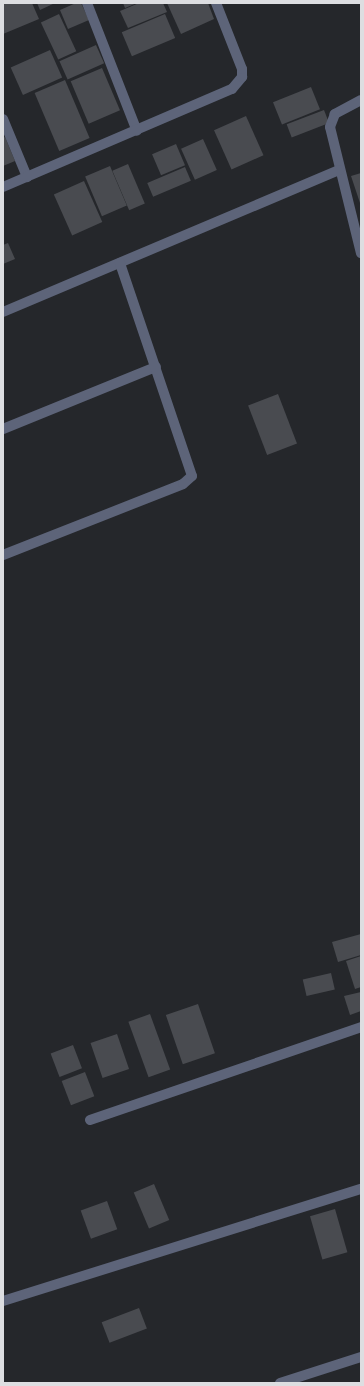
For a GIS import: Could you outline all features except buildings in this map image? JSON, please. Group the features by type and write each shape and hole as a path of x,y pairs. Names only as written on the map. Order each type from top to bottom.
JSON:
{"street":[{"path":"87,3 138,131"},
{"path":"3,187 216,99 240,82 242,69 216,3"},
{"path":"361,100 335,114 330,127 339,170 361,253"},
{"path":"3,119 27,177"},
{"path":"3,312 339,170"},
{"path":"3,555 190,479 192,469 120,263"},
{"path":"3,428 156,367"},
{"path":"90,1120 361,1026"},
{"path":"3,1301 361,1189"},
{"path":"280,1383 361,1357"}]}
